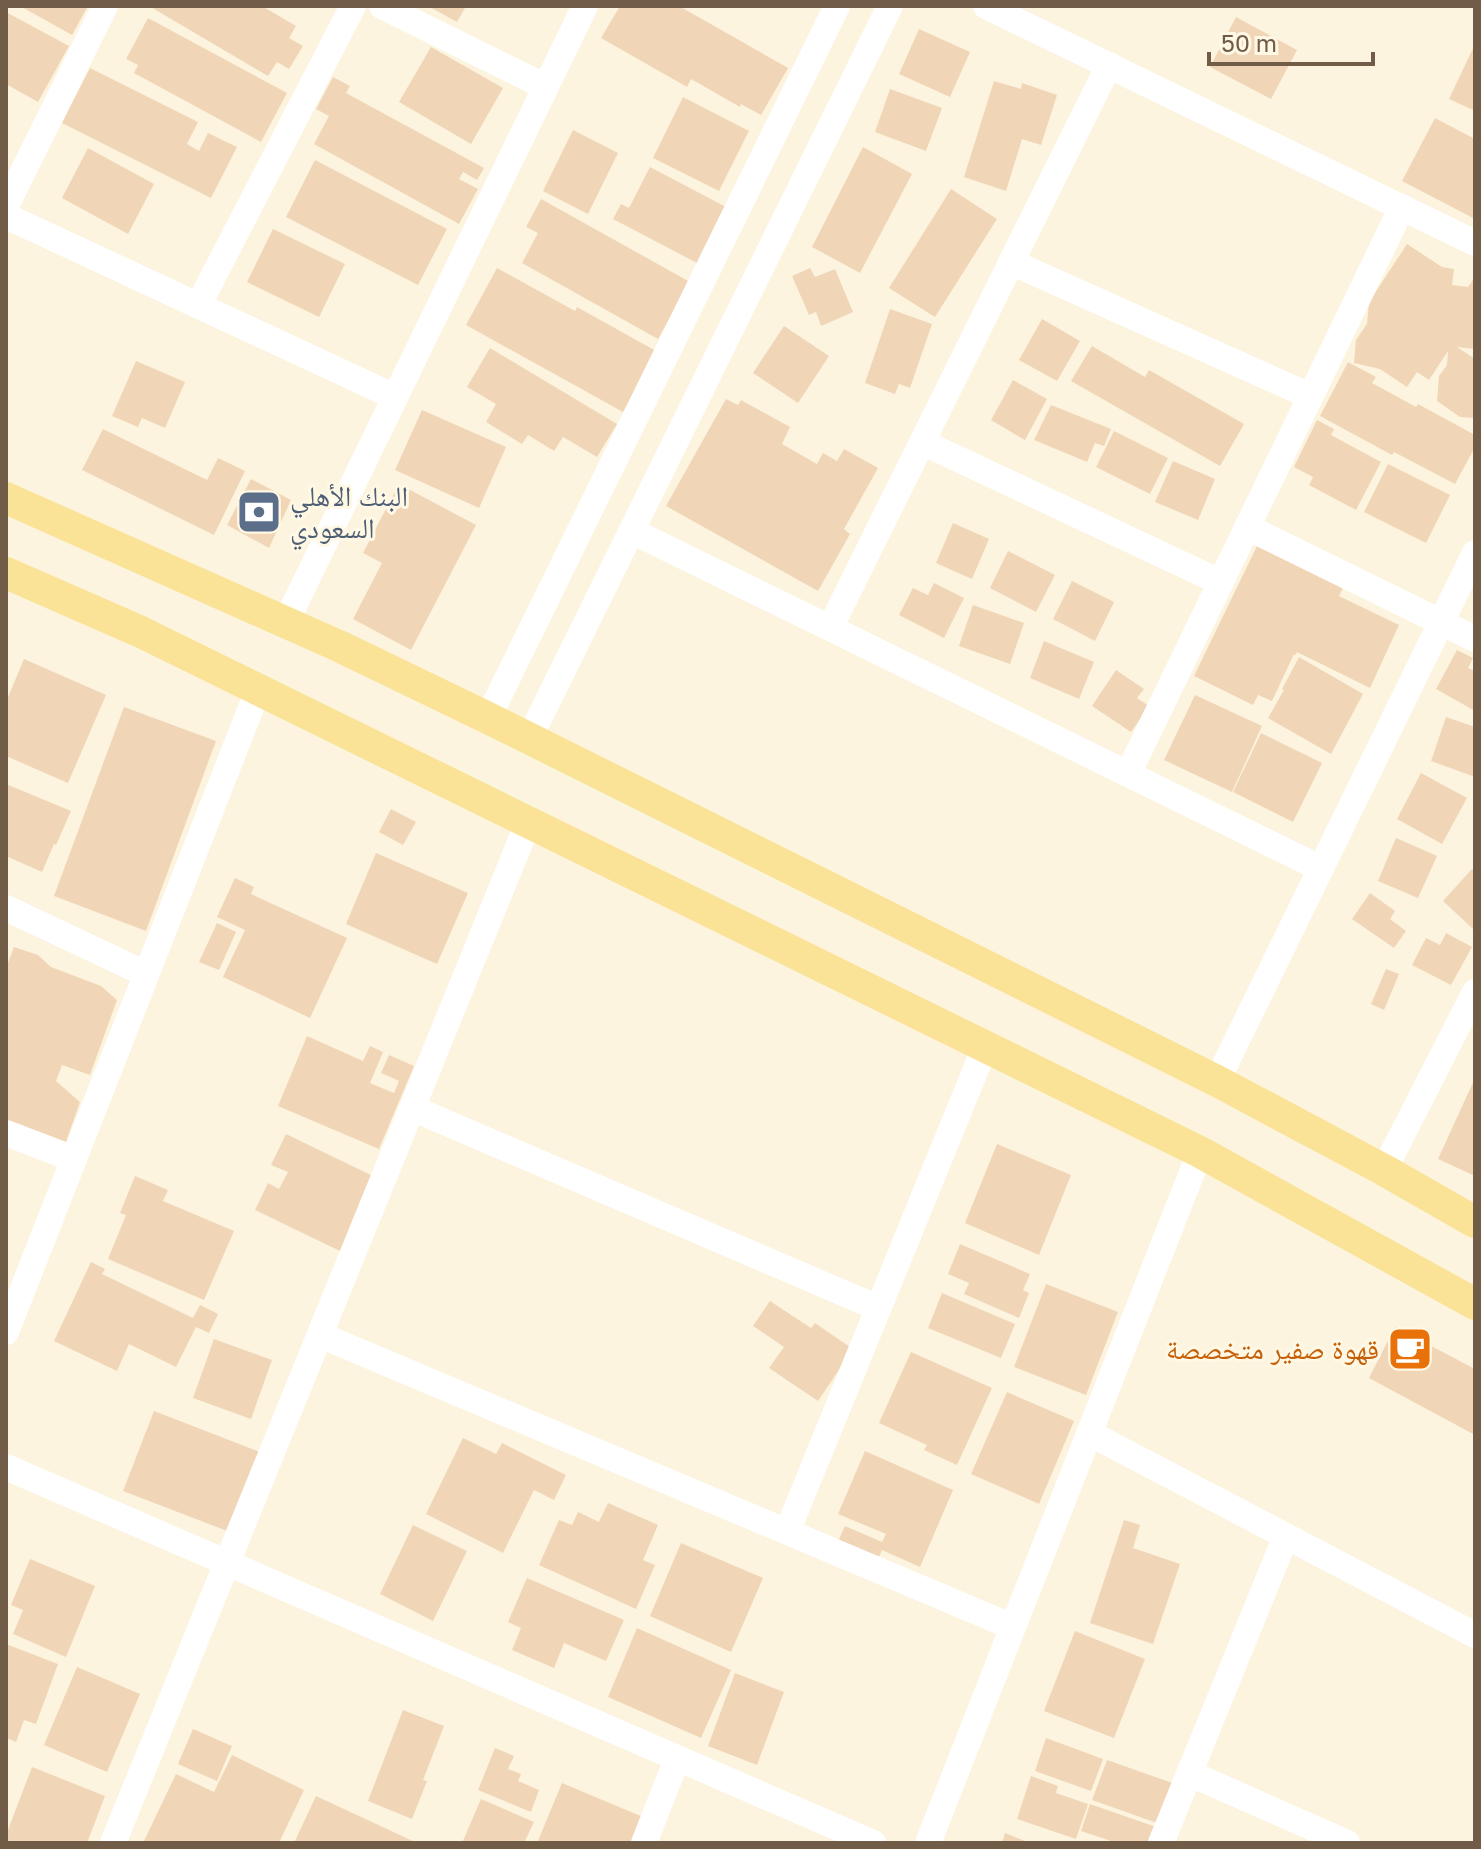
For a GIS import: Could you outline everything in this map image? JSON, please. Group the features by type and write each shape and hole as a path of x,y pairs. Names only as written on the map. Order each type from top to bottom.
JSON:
{"main road":[{"path":"6,498 341,647 488,718 1217,1081 1475,1222"},
{"path":"6,573 141,632 1200,1152 1475,1304"}],"street":[{"path":"6,206 105,6"},
{"path":"198,306 353,6"},
{"path":"382,6 546,87"},
{"path":"286,622 585,6"},
{"path":"488,718 837,6"},
{"path":"529,739 890,6"},
{"path":"986,6 1475,243"},
{"path":"830,628 1109,65"},
{"path":"1128,774 1402,207"},
{"path":"6,216 395,397"},
{"path":"1011,262 1310,396"},
{"path":"922,442 1220,582"},
{"path":"1247,527 1475,639"},
{"path":"632,531 1320,868"},
{"path":"1217,1081 1475,553"},
{"path":"6,1332 258,690"},
{"path":"122,1840 227,1564 528,823"},
{"path":"6,908 146,974"},
{"path":"1384,1170 1475,992"},
{"path":"787,1532 985,1047"},
{"path":"412,1108 878,1308"},
{"path":"6,1133 74,1159"},
{"path":"928,1843 1200,1152"},
{"path":"320,1335 1013,1627"},
{"path":"1089,1433 1475,1635"},
{"path":"6,1467 873,1843"},
{"path":"1161,1843 1286,1536"},
{"path":"644,1843 677,1759"},
{"path":"1189,1773 1347,1843"}],"building":[{"path":"20,6 88,6 72,35"},
{"path":"149,6 262,6 296,26 289,38 303,46 289,69 277,62 268,76"},
{"path":"428,6 466,6 457,22"},
{"path":"620,6 679,6 788,68 761,115 741,104 740,107 691,79 687,87 601,38"},
{"path":"6,12 69,46 38,102 6,84"},
{"path":"1236,17 1297,50 1271,99 1210,67"},
{"path":"148,18 287,93 261,142 134,73 138,65 126,59"},
{"path":"919,29 970,52 950,97 899,74"},
{"path":"1475,44 1475,111 1449,99"},
{"path":"431,47 503,88 471,144 399,102"},
{"path":"90,68 198,122 187,144 199,151 208,133 237,147 211,198 62,123"},
{"path":"333,77 350,86 346,93 484,168 477,180 463,172 459,179 478,189 459,224 314,144 329,116 316,109"},
{"path":"994,81 1021,89 1022,83 1057,95 1041,145 1022,139 1006,191 964,177"},
{"path":"890,89 942,108 926,151 875,132"},
{"path":"683,97 749,131 719,191 653,158"},
{"path":"1435,118 1475,139 1475,219 1402,181"},
{"path":"573,130 618,153 588,214 543,191"},
{"path":"863,147 912,174 860,273 812,247"},
{"path":"88,148 154,184 128,234 62,198"},
{"path":"315,160 447,229 418,285 286,217"},
{"path":"650,167 726,207 697,263 613,219 621,204 629,208"},
{"path":"951,189 997,219 935,317 889,288"},
{"path":"541,199 690,282 658,339 522,263 538,233 526,227"},
{"path":"273,229 345,264 319,317 247,282"},
{"path":"1407,244 1442,267 1454,269 1452,285 1468,287 1475,277 1475,349 1457,347 1475,359 1475,418 1460,417 1437,401 1439,376 1447,365 1448,351 1429,380 1417,372 1407,387 1380,369 1354,363 1356,340 1367,324 1369,302"},
{"path":"497,268 575,311 577,307 656,351 623,412 466,325"},
{"path":"810,268 815,277 835,269 853,312 821,326 816,312 809,315 792,276"},
{"path":"890,309 932,324 910,388 899,384 895,394 865,383"},
{"path":"1042,319 1080,341 1057,381 1019,360"},
{"path":"784,326 829,356 798,403 753,373"},
{"path":"1092,346 1145,377 1149,370 1244,424 1220,466 1071,381"},
{"path":"490,348 617,424 597,457 563,437 554,451 528,435 522,444 486,422 496,404 467,387"},
{"path":"136,361 185,382 165,428 142,418 138,427 112,416"},
{"path":"1348,362 1376,377 1372,383 1475,435 1475,447 1455,484 1394,452 1392,455 1320,416"},
{"path":"1013,380 1047,399 1025,440 991,420"},
{"path":"726,399 738,405 741,400 790,427 782,444 817,464 823,453 837,461 844,449 878,468 844,529 850,534 818,591 666,506"},
{"path":"1051,405 1111,429 1104,446 1095,443 1087,462 1034,440"},
{"path":"422,410 506,447 479,508 395,470"},
{"path":"1317,420 1334,429 1331,435 1381,462 1356,510 1309,485 1313,477 1294,467"},
{"path":"103,429 207,480 218,458 245,471 214,535 82,470"},
{"path":"1114,431 1168,458 1150,494 1096,467"},
{"path":"1173,461 1215,479 1198,520 1155,502"},
{"path":"1388,464 1450,495 1426,543 1364,512"},
{"name":"البنك الأهلي السعودي","path":"251,479 291,500 269,548 227,525"},
{"path":"399,484 476,525 411,650 353,619 382,563 363,553"},
{"path":"953,523 989,539 972,579 936,563"},
{"path":"1257,546 1343,588 1339,596 1399,625 1370,688 1297,652 1272,701 1258,695 1253,705 1194,676"},
{"path":"1008,551 1055,575 1036,612 990,588"},
{"path":"1072,581 1114,602 1095,641 1053,619"},
{"path":"934,583 964,598 944,638 899,615 913,588 928,595"},
{"path":"973,605 1024,623 1010,664 959,646"},
{"path":"1044,641 1094,662 1079,699 1030,678"},
{"path":"1457,650 1473,658 1468,668 1475,671 1475,711 1436,689"},
{"path":"1299,657 1363,694 1331,754 1268,718"},
{"path":"24,659 106,695 68,783 6,756 6,702"},
{"path":"1116,670 1144,689 1137,698 1149,706 1131,732 1092,706"},
{"path":"1195,695 1262,726 1232,792 1164,760"},
{"path":"124,707 216,741 146,931 54,896"},
{"path":"1446,717 1475,727 1475,777 1431,761"},
{"path":"1261,733 1322,763 1293,822 1233,792"},
{"path":"1421,773 1467,798 1442,844 1397,819"},
{"path":"6,784 71,811 42,872 6,856"},
{"path":"391,809 416,822 403,845 379,832"},
{"path":"1396,838 1437,856 1418,898 1378,881"},
{"path":"376,853 468,893 437,964 346,924"},
{"path":"1472,869 1475,872 1473,929 1443,901"},
{"path":"235,878 254,887 251,894 347,938 310,1018 223,977 245,930 217,917"},
{"path":"1370,893 1395,911 1390,919 1406,931 1394,948 1352,919"},
{"path":"217,923 236,932 219,970 199,962"},
{"path":"1446,933 1472,947 1451,985 1412,965 1426,938 1440,945"},
{"path":"14,947 38,955 51,967 101,986 117,1000 90,1075 62,1065 56,1081 80,1102 62,1153 6,1132 6,968"},
{"path":"1386,969 1399,974 1384,1010 1371,1004"},
{"path":"307,1036 363,1061 370,1046 383,1052 370,1083 394,1093 399,1081 381,1073 389,1055 414,1066 379,1149 278,1106"},
{"path":"1475,1078 1475,1176 1438,1159"},
{"path":"286,1134 375,1177 340,1251 255,1210 268,1183 279,1189 288,1172 271,1165"},
{"path":"997,1144 1071,1175 1039,1255 965,1223"},
{"path":"135,1176 168,1190 163,1201 234,1231 204,1300 108,1259 126,1215 120,1213"},
{"path":"960,1244 1030,1274 1023,1290 1029,1293 1019,1318 964,1294 969,1283 948,1274"},
{"path":"91,1262 105,1269 102,1274 193,1318 200,1305 218,1314 209,1333 196,1327 176,1367 129,1344 117,1371 54,1341"},
{"path":"1046,1284 1118,1312 1086,1395 1014,1367"},
{"path":"942,1293 1015,1324 1001,1358 928,1328"},
{"path":"770,1301 811,1328 815,1323 853,1349 818,1401 769,1368 784,1347 753,1326"},
{"path":"1395,1327 1475,1369 1475,1435 1369,1378"},
{"path":"214,1339 272,1360 251,1419 193,1398"},
{"path":"911,1352 992,1388 957,1465 924,1450 927,1445 879,1423"},
{"path":"1007,1392 1074,1421 1039,1504 971,1474"},
{"path":"154,1411 265,1454 235,1534 123,1491"},
{"path":"463,1438 496,1454 502,1443 566,1475 554,1500 534,1490 503,1553 426,1514"},
{"path":"865,1451 953,1490 920,1567 882,1550 875,1566 835,1548 845,1526 882,1542 886,1534 838,1514"},
{"path":"608,1503 658,1525 643,1560 655,1565 636,1609 539,1565 559,1520 572,1525 578,1512 599,1522"},
{"path":"1124,1520 1140,1525 1133,1548 1180,1564 1153,1644 1090,1623"},
{"path":"413,1525 467,1551 433,1621 380,1594"},
{"path":"681,1543 763,1578 731,1652 650,1616"},
{"path":"30,1559 95,1586 66,1657 13,1634 23,1610 11,1605"},
{"path":"527,1578 624,1620 606,1661 564,1643 554,1668 512,1650 521,1628 508,1622"},
{"path":"637,1628 731,1670 701,1738 608,1697"},
{"path":"1075,1631 1145,1659 1114,1738 1044,1711"},
{"path":"6,1644 58,1664 36,1724 24,1720 16,1742 6,1738"},
{"path":"77,1667 140,1694 107,1772 44,1745"},
{"path":"735,1673 784,1692 757,1765 708,1746"},
{"path":"403,1710 444,1726 412,1819 368,1801"},
{"path":"193,1729 232,1746 217,1781 178,1764"},
{"path":"1046,1738 1103,1759 1091,1791 1035,1771"},
{"path":"495,1748 514,1756 508,1769 521,1774 518,1781 539,1790 531,1812 478,1790"},
{"path":"232,1755 304,1790 279,1843 143,1843 176,1774 214,1792"},
{"path":"1107,1760 1178,1785 1157,1823 1092,1800"},
{"path":"32,1767 105,1796 87,1843 6,1843 6,1835"},
{"path":"1031,1776 1058,1786 1056,1793 1088,1804 1076,1839 1017,1819"},
{"path":"562,1783 650,1820 640,1843 537,1843"},
{"path":"316,1796 417,1843 294,1843"},
{"path":"481,1799 534,1822 524,1843 462,1843"},
{"path":"1090,1804 1156,1827 1151,1843 1117,1843 1081,1831"},
{"path":"1005,1833 1030,1843 1002,1843"}],"place":[{"name":"البنك الأهلي السعودي","path":"259,512"},
{"name":"قهوة صفير متخصصة","path":"1410,1349"}]}
